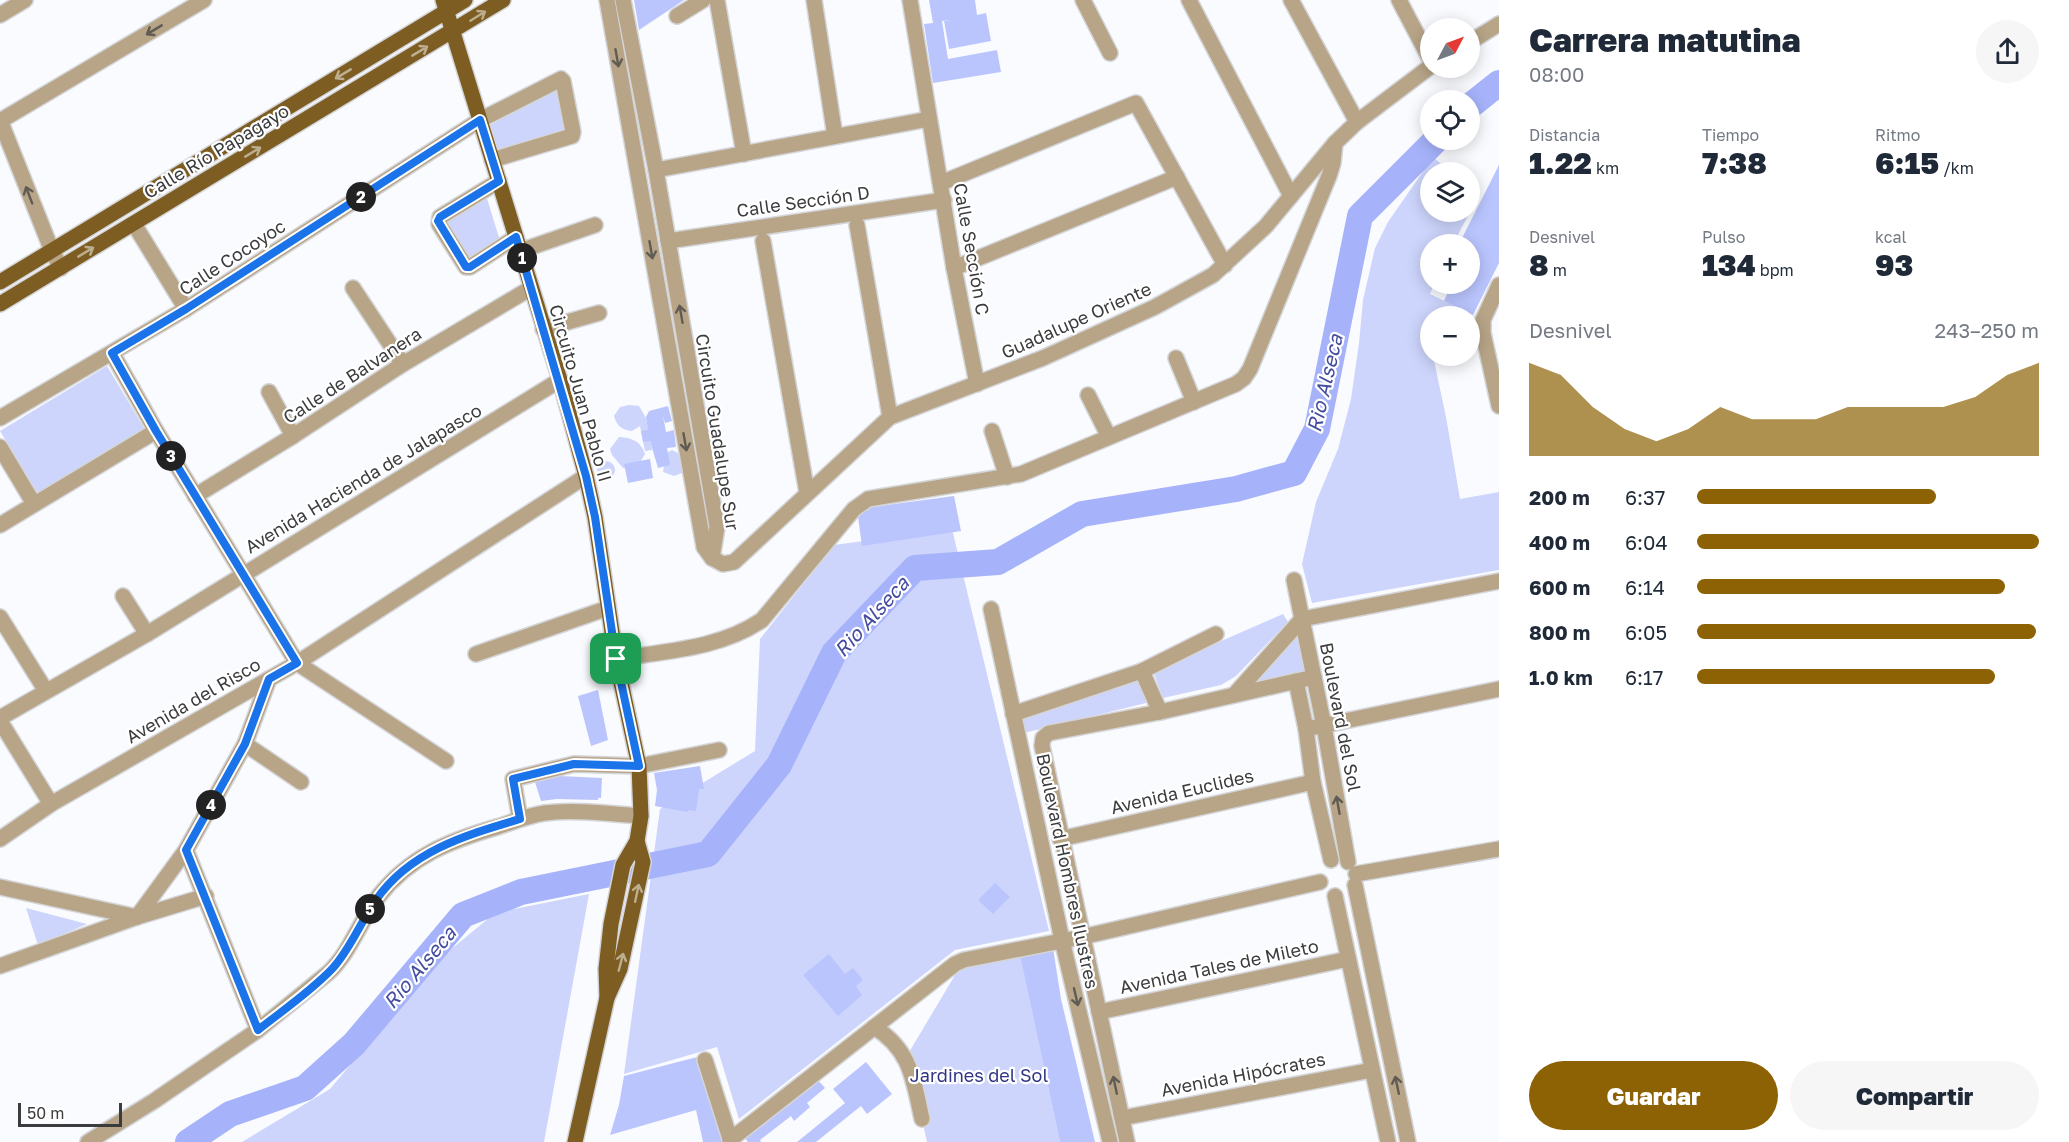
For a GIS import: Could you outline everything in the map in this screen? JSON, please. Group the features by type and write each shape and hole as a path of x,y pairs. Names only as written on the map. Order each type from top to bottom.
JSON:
{"main road":[{"name":"Calle Río Papagayo","path":"0,282 445,6 465,0"},
{"name":"Calle Río Papagayo","path":"0,304 503,0"},
{"name":"Circuito Juan Pablo II","path":"445,6 560,380 586,476 595,517 616,659 639,766 641,816 637,841 623,865 611,924 606,969 607,998"},
{"name":"Circuito Juan Pablo II","path":"575,1142 607,998 620,969 643,862 637,841"}],"street":[{"path":"0,15 25,0"},
{"path":"61,268 0,121 204,0"},
{"name":"Circuito Guadalupe Sur","path":"607,0 704,547 712,558"},
{"name":"Circuito Guadalupe Sur","path":"622,0 656,170 717,526 712,558"},
{"path":"677,15 703,0"},
{"path":"717,0 744,154"},
{"path":"814,0 835,136"},
{"name":"Calle Sección C","path":"910,0 954,268 977,384"},
{"path":"1083,0 1110,53"},
{"path":"1190,0 1292,196"},
{"path":"1291,0 1357,122"},
{"path":"1399,0 1420,40"},
{"path":"1480,36 1499,24"},
{"name":"Guadalupe Oriente","path":"712,558 723,564 734,561 890,417 1042,357 1199,285 1225,265 1266,226 1335,142 1357,122 1420,74"},
{"name":"Calle Cocoyoc","path":"0,418 186,309 480,120 557,79 563,81 572,136 492,160"},
{"path":"941,183 1136,103 1225,265"},
{"path":"656,170 929,120"},
{"path":"629,128 647,124"},
{"path":"616,659 718,641 762,620 860,503 868,499 1021,474 1236,384 1250,369 1329,176 1335,142"},
{"path":"954,268 1177,177"},
{"path":"499,181 440,217 439,224 466,267 518,244 595,225"},
{"name":"Calle Sección D","path":"668,241 944,200"},
{"path":"134,224 186,309"},
{"name":"Calle Sección D","path":"857,225 890,417"},
{"name":"Calle Sección D","path":"763,241 807,493"},
{"path":"1499,285 1483,320 1483,333 1495,362 1499,406"},
{"path":"353,288 403,364"},
{"name":"Calle de Balvanera","path":"195,496 294,436 403,364 531,288"},
{"path":"543,329 599,313"},
{"path":"668,342 685,338"},
{"path":"112,353 156,431 297,663 446,761"},
{"path":"1176,358 1194,402"},
{"name":"Avenida Hacienda de Jalapasco","path":"0,719 147,634 560,380"},
{"path":"269,393 294,436"},
{"path":"1088,395 1109,437"},
{"path":"0,525 156,431"},
{"path":"992,431 1007,477"},
{"path":"0,447 34,504"},
{"name":"Avenida del Risco","path":"0,839 51,804 297,663 586,476"},
{"name":"Boulevard del Sol","path":"1294,580 1408,1142"},
{"path":"1234,695 1302,619 1499,581"},
{"path":"123,596 147,634"},
{"path":"476,654 608,608"},
{"name":"Boulevard Hombres Ilustres","path":"991,609 1062,940 1110,1142"},
{"path":"0,617 46,691"},
{"path":"1013,714 1142,670 1216,634"},
{"path":"1142,670 1160,712 1314,677"},
{"path":"136,917 186,850 245,744 269,679"},
{"name":"Boulevard del Sol","path":"1296,681 1306,729 1313,782 1331,860"},
{"path":"1306,729 1499,689"},
{"name":"Boulevard Hombres Ilustres","path":"1127,1142 1041,746 1043,738 1049,733 1160,712"},
{"path":"0,719 51,804"},
{"path":"245,744 301,782"},
{"path":"520,819 513,779 574,764 639,766 719,750"},
{"name":"Avenida Euclides","path":"1060,839 1313,782"},
{"path":"88,1142 154,1101 258,1030 333,968 377,898 415,861 436,848 459,838 544,813 641,816"},
{"path":"1353,874 1499,849"},
{"path":"186,850 258,1030"},
{"path":"1331,860 1343,860 1353,874 1347,894 1335,896 1323,888 1320,882 1323,867 1331,860"},
{"path":"705,1060 731,1141 955,964 1320,882"},
{"path":"0,887 136,917"},
{"path":"0,966 136,917 206,896"},
{"path":"1335,896 1388,1142"},
{"name":"Avenida Tales de Mileto","path":"1099,1012 1348,959"},
{"path":"1358,1003 1379,998"},
{"path":"874,1027 887,1035 900,1049 911,1069 922,1119"},
{"name":"Avenida Hipócrates","path":"1122,1118 1372,1070"},
{"path":"1384,1124 1404,1119"}],"green space":[{"path":"560,82 570,134 495,156 486,128"},
{"path":"1433,157 1439,162 1430,162"},
{"path":"1420,176 1420,222 1465,222 1458,234 1420,234 1420,294 1430,294 1455,306 1420,306 1420,366 1435,366 1460,499 1499,492 1499,570 1312,603 1302,564 1316,502 1338,449 1351,399 1363,300 1375,248 1388,222"},
{"path":"485,192 501,244 466,264 440,221"},
{"path":"107,366 147,433 40,497 0,431"},
{"path":"639,406 646,418 652,450 645,451 640,426 632,431 620,427 617,422 614,416 620,407"},
{"path":"619,437 628,438 641,446 645,454 637,467 623,468 612,455 610,449"},
{"path":"672,450 678,453 684,462 682,473 674,476 663,472 666,453"},
{"path":"606,461 612,464 615,470 612,476 606,479 600,476 597,470 600,464"},
{"path":"952,529 1049,931 955,950 739,1119 717,1047 624,1074 660,809 755,751 760,639 834,545"},
{"path":"1283,614 1288,622 1236,676 1221,685 1163,698 1153,671"},
{"path":"1298,636 1305,671 1252,685"},
{"path":"1140,679 1146,703 1024,733 1021,719"},
{"path":"589,894 544,1142 242,1142 330,1089 437,961 495,913"},
{"path":"26,908 87,924 38,945"},
{"name":"Jardines del Sol","path":"1019,949 1060,1142 927,1142 911,1069 905,1059 964,960"}],"building":[{"path":"634,0 684,0 639,30"},
{"path":"929,0 975,0 977,15 986,13 991,41 949,49 944,21 950,20 942,21 948,59 997,50 1001,72 933,83 924,24 933,23"},
{"path":"1499,165 1499,263 1478,306 1454,306 1444,301 1447,294 1480,294 1480,234 1464,234 1470,222 1480,222 1480,203"},
{"path":"668,406 672,421 665,423 663,416 666,432 674,430 676,447 667,448 670,465 658,468 650,441 643,442 641,431 648,430 646,417 649,411"},
{"path":"650,459 653,478 628,483 624,464"},
{"path":"954,496 961,531 862,546 857,509"},
{"path":"598,690 608,740 591,746 578,696"},
{"path":"700,766 704,789 699,789 696,811 687,812 655,806 657,790 654,773"},
{"path":"560,776 602,778 601,798 598,800 541,801 535,782"},
{"path":"995,883 1010,897 993,914 978,900"},
{"path":"1053,948 1061,999 1095,1142 1060,1142 1020,955"},
{"path":"829,954 845,974 853,968 863,980 856,986 862,995 838,1016 803,975"},
{"path":"701,1056 725,1142 703,1142 696,1110 610,1135 619,1105 624,1076"},
{"path":"866,1062 892,1094 867,1114 861,1106 816,1142 797,1142 845,1103 833,1089"},
{"path":"817,1079 825,1088 807,1103 810,1107 794,1121 791,1116 760,1140 761,1142 748,1142 744,1137"}],"waterway":[{"name":"Rio Alseca","path":"1480,98 1499,83"},
{"name":"Rio Alseca","path":"188,1142 230,1114 305,1088 354,1044 463,915 521,892 708,854 779,765 834,653 915,568 998,562 1082,514 1236,489 1294,473 1317,429 1360,216 1426,150"}],"route":[{"path":"480,120 499,181 440,217 438,221 466,267 470,267 516,237 560,380 586,476 595,517 616,659 639,766 574,764 513,779 520,819 459,838 415,861 377,898 333,968 258,1030 186,850 245,744 269,679 297,663 156,431 112,353 186,309 480,120"}]}
